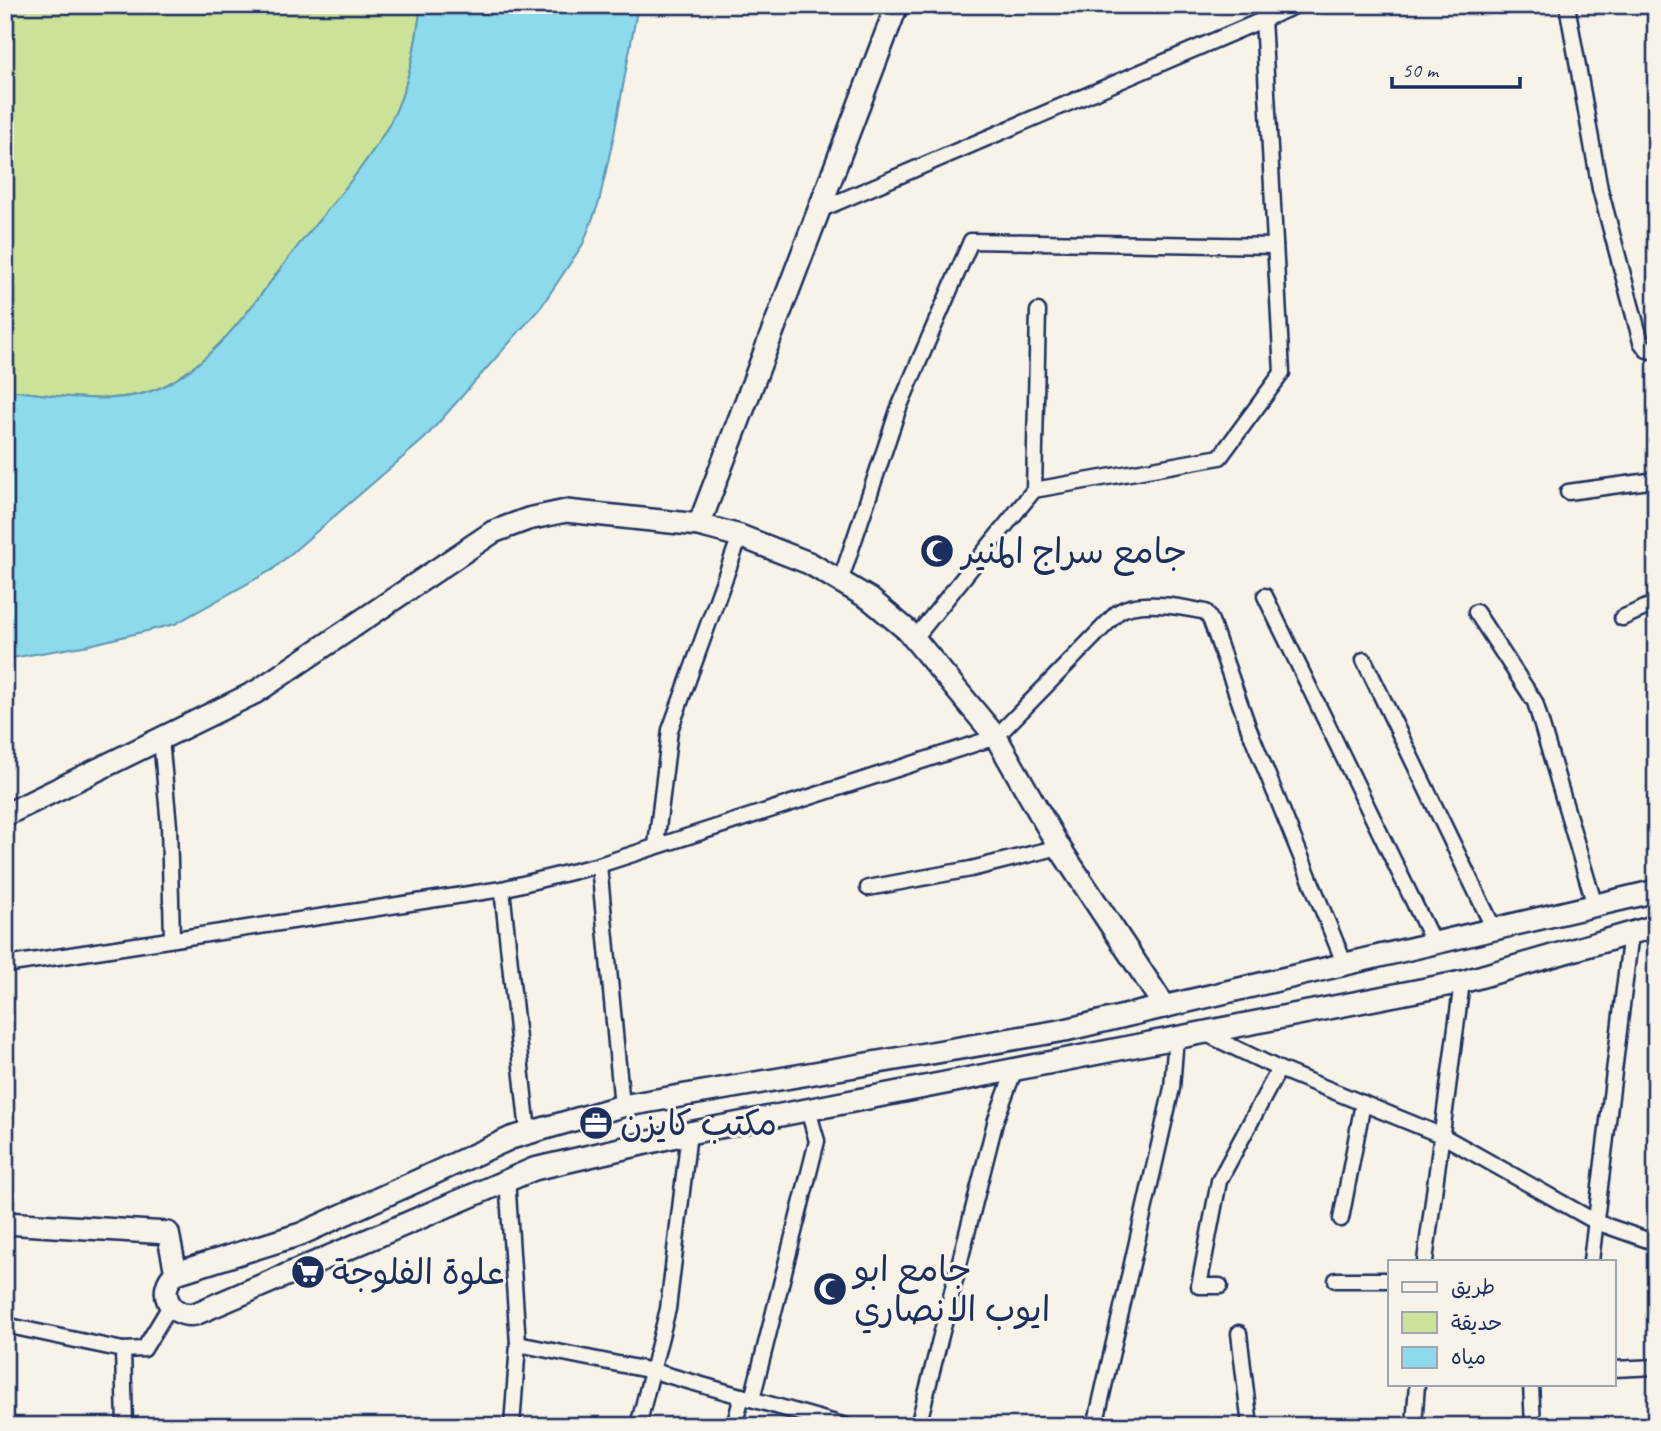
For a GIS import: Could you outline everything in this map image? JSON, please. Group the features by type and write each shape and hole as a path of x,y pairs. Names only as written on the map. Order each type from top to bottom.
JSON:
{"street":[{"path":"699,525 897,5"},
{"path":"817,211 1297,5"},
{"path":"1567,5 1600,189 1641,342 1647,350 1656,352"},
{"path":"1034,490 1220,457 1282,373 1263,18"},
{"path":"840,582 898,411 971,242 1275,246"},
{"path":"915,638 1034,490 1038,311"},
{"path":"1568,492 1656,480"},
{"path":"5,815 256,692 493,532 528,519 566,512 628,515 699,525 740,536 809,563 870,599 915,638 996,737 1059,848 1165,1007"},
{"path":"656,845 670,730 740,536"},
{"path":"1265,596 1434,944"},
{"path":"1622,618 1656,603"},
{"path":"5,965 172,937 502,889 599,865 996,737 1125,608 1206,612 1249,729 1345,965"},
{"path":"1476,611 1535,702 1595,906"},
{"path":"1364,660 1494,929"},
{"path":"161,739 169,826 172,937"},
{"path":"868,888 971,869 1059,848"},
{"path":"599,865 622,1105"},
{"path":"502,889 528,1132"},
{"path":"5,1325 123,1350 144,1349 170,1306 166,1288 176,1273 301,1234 528,1132 622,1105 1065,1030 1656,891"},
{"path":"170,1306 184,1315 195,1314 507,1178 534,1169 689,1133 1462,982 1656,926"},
{"path":"1631,932 1656,945"},
{"path":"1591,1260 1631,932"},
{"path":"1425,1260 1462,982"},
{"path":"1065,1030 1070,1059"},
{"path":"1203,1032 1279,1069 1443,1136 1596,1222 1656,1243"},
{"path":"1095,1426 1172,1088 1176,1037"},
{"path":"918,1426 996,1119 1016,1069"},
{"path":"1220,1286 1199,1286 1219,1181 1279,1069"},
{"path":"1341,1219 1363,1103"},
{"path":"734,1426 747,1398 817,1141 808,1110"},
{"path":"638,1426 668,1309 689,1133"},
{"path":"507,1178 519,1344 512,1426"},
{"path":"5,1223 168,1233 176,1273"},
{"path":"1336,1280 1388,1280"},
{"path":"1239,1333 1250,1426"},
{"path":"519,1344 653,1371 846,1426"},
{"path":"123,1350 124,1426"},
{"path":"1616,1369 1656,1367"},
{"path":"1415,1426 1417,1386"},
{"path":"1531,1386 1533,1426"}],"green space":[{"path":"5,5 421,5 407,80 390,123 358,171 239,322 206,357 168,384 150,392 130,396 88,398 5,390"}],"water":[{"path":"421,5 638,5 599,202 583,244 541,307 424,439 272,570 175,624 89,645 5,659 5,390 66,397 130,396 150,392 168,384 206,357 255,303 380,140 397,109 407,80"}],"place":[{"name":"جامع سراج المنير","path":"937,551"},
{"name":"مكتب كايزن","path":"596,1123"},
{"name":"علوة الفلوجة","path":"308,1272"},
{"name":"جامع ابو ايوب الانصاري","path":"830,1289"}]}
